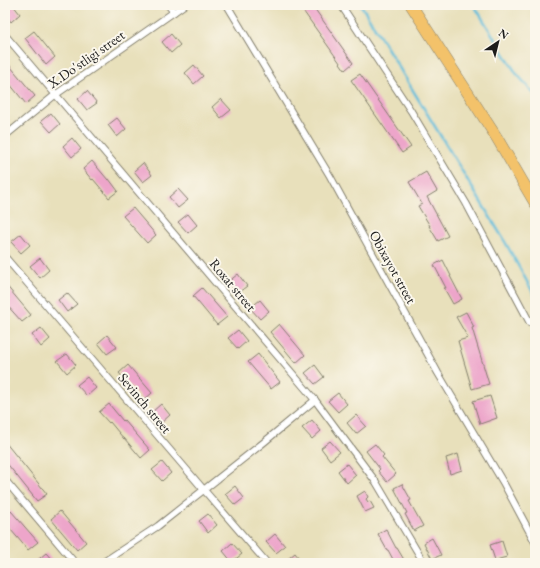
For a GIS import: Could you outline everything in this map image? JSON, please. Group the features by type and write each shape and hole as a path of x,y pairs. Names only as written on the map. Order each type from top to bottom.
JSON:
{"highway":[{"path":"411,5 497,138 535,203"}],"street":[{"path":"168,5 174,12"},
{"name":"X.Do'stligi street","path":"5,136 55,95 184,5"},
{"name":"Obixayot street","path":"227,5 330,176 438,373 504,484 535,542"},
{"path":"341,5 411,111 462,196 530,323"},
{"name":"Roxat street","path":"5,36 315,400 376,482 424,563"},
{"name":"Sevinch street","path":"5,257 267,563"},
{"path":"102,563 158,526 264,443 315,400"},
{"path":"5,480 75,563"}],"building":[{"path":"8,5 13,5 20,14 11,22 5,14 5,7"},
{"path":"299,5 312,5 353,63 345,70"},
{"path":"34,31 55,57 46,65 25,38"},
{"path":"171,34 180,45 171,53 162,42"},
{"path":"5,60 35,96 26,104 5,78"},
{"path":"194,65 203,76 194,84 185,73"},
{"path":"360,74 411,147 402,153 351,80"},
{"path":"87,91 97,103 87,110 78,99"},
{"path":"221,99 231,110 221,118 212,107"},
{"path":"51,113 60,124 51,132 41,121"},
{"path":"117,118 126,129 117,137 108,125"},
{"path":"72,138 81,149 72,157 63,146"},
{"path":"92,161 118,191 109,198 83,169"},
{"path":"143,163 152,175 143,182 134,171"},
{"path":"426,172 437,191 427,197 448,236 438,241 418,206 422,204 409,182"},
{"path":"178,189 188,200 178,208 169,197"},
{"path":"133,208 156,235 147,243 123,216"},
{"path":"188,214 197,225 188,233 178,222"},
{"path":"21,234 30,245 21,253 11,242"},
{"path":"40,258 49,270 40,278 30,266"},
{"path":"443,260 462,299 453,304 434,265"},
{"path":"238,274 247,286 238,293 228,282"},
{"path":"5,284 31,315 22,322 5,303"},
{"path":"202,288 227,317 217,325 193,296"},
{"path":"67,293 77,304 67,312 58,300"},
{"path":"260,300 269,311 260,319 250,308"},
{"path":"466,312 474,327 472,328 489,384 472,389 458,341 468,338 456,317"},
{"path":"279,324 305,355 296,363 270,332"},
{"path":"41,328 50,339 41,347 32,335"},
{"path":"238,330 247,341 238,349 228,338"},
{"path":"107,335 117,347 107,354 98,343"},
{"path":"67,354 76,365 67,373 57,361"},
{"path":"258,354 280,382 271,389 248,362"},
{"path":"128,365 152,393 143,401 119,373"},
{"path":"315,365 324,377 315,384 305,373"},
{"path":"87,377 96,388 87,396 77,385"},
{"path":"338,393 347,404 338,412 328,401"},
{"path":"490,396 497,418 480,424 473,401"},
{"path":"109,404 150,450 141,458 110,422 109,423 99,412"},
{"path":"161,404 170,415 161,423 152,412"},
{"path":"356,415 366,426 356,434 347,423"},
{"path":"312,420 321,431 312,439 302,428"},
{"path":"330,441 340,452 330,460 321,448"},
{"path":"5,442 47,494 37,501 5,461"},
{"path":"375,444 384,455 382,457 396,474 387,482 378,471 380,469 366,451"},
{"path":"458,454 462,470 450,474 446,458"},
{"path":"162,462 171,473 162,481 152,470"},
{"path":"347,464 356,475 347,483 338,471"},
{"path":"402,484 411,500 409,501 423,526 414,531 405,514 407,513 394,488"},
{"path":"235,486 244,498 235,505 225,494"},
{"path":"365,491 368,497 366,499 368,502 370,501 374,508 365,512 357,496"},
{"path":"11,511 38,542 28,550 5,523 5,516"},
{"path":"60,511 86,542 77,550 51,519"},
{"path":"208,514 217,525 208,533 199,521"},
{"path":"386,529 406,563 395,563 387,550 378,534"},
{"path":"275,534 285,546 276,553 266,542"},
{"path":"432,538 441,555 432,559 424,543"},
{"path":"502,541 507,557 495,560 490,545"},
{"path":"232,543 242,554 232,562 223,551"},
{"path":"46,553 55,563 34,563"},
{"path":"295,553 303,563 283,563"}],"waterway":[{"path":"361,5 504,240 535,296"},
{"path":"474,5 516,73 535,95"}]}
